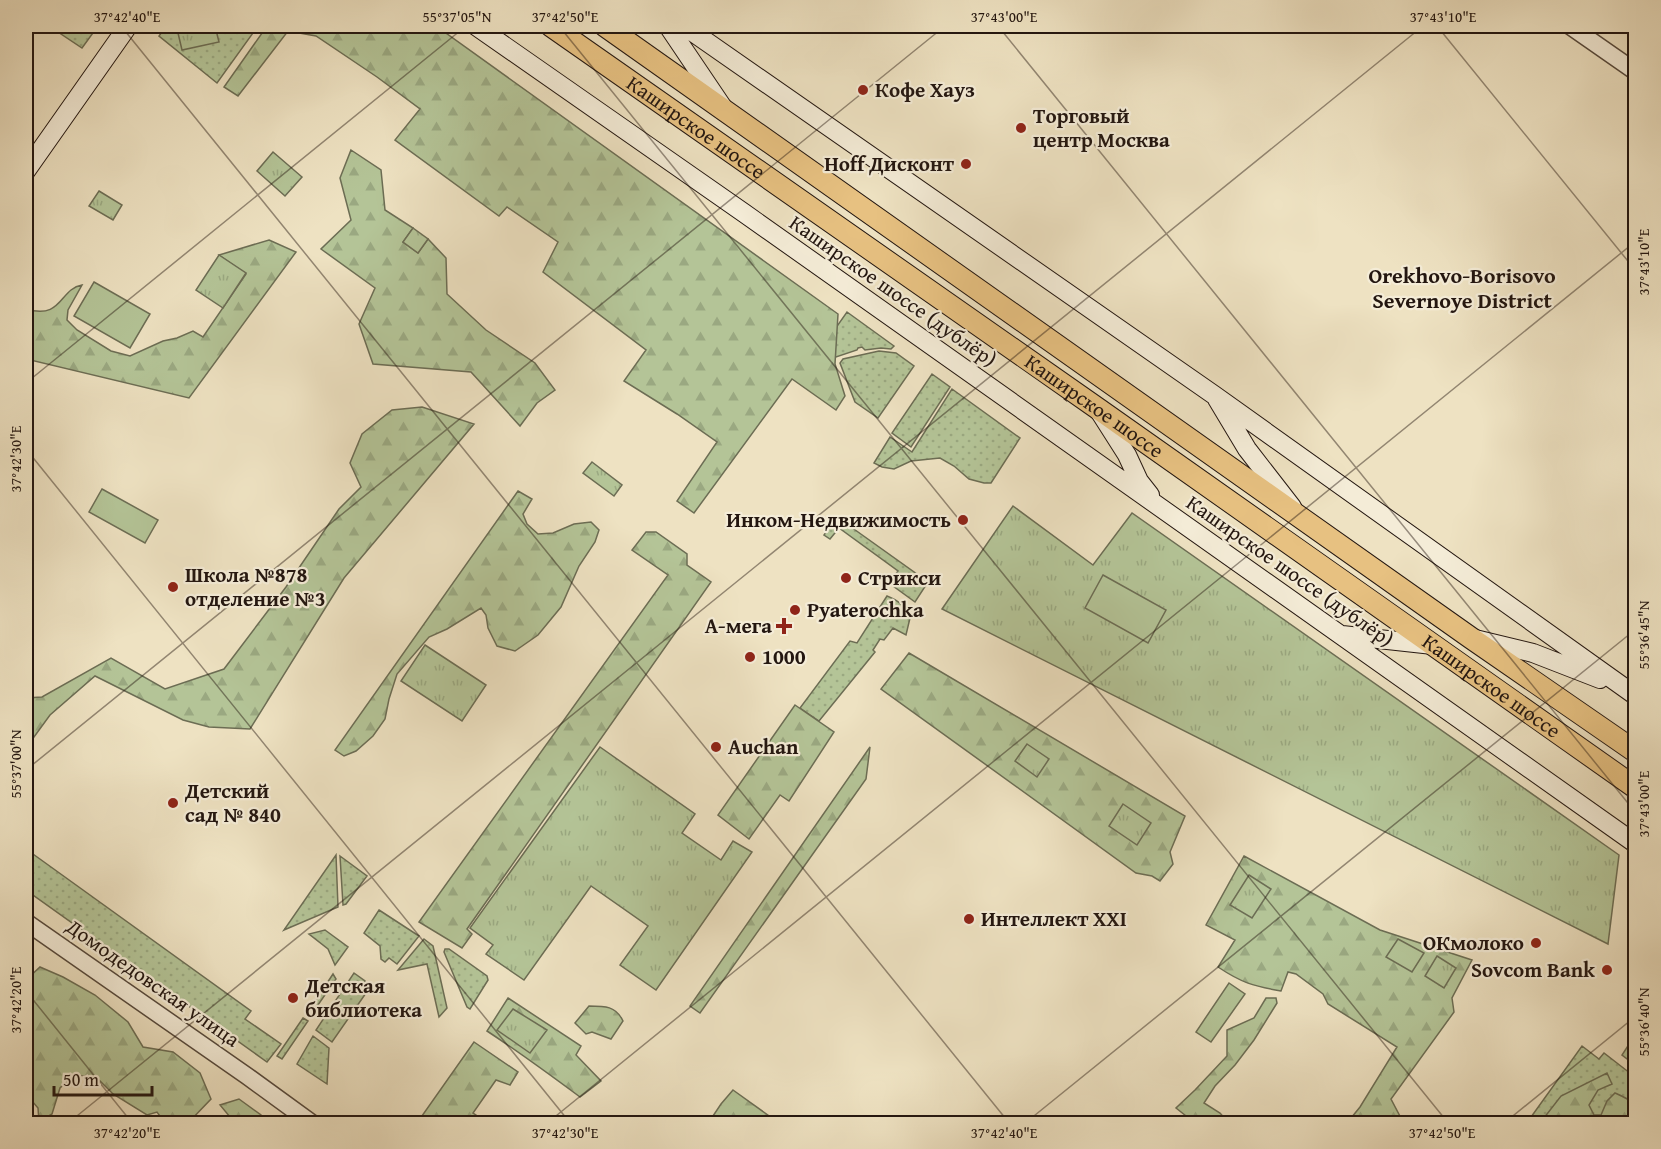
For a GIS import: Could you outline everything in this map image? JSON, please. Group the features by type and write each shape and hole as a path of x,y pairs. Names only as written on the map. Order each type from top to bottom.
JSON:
{"main road":[{"path":"26,171 128,26"},
{"name":"Каширское шоссе (дублёр)","path":"476,26 1635,844"},
{"name":"Каширское шоссе","path":"551,26 1635,788"},
{"name":"Каширское шоссе","path":"605,26 1635,752"},
{"path":"668,26 727,112"},
{"path":"684,26 1214,395 1632,693"},
{"path":"1214,395 1247,449 1300,517"},
{"path":"1097,408 1127,455 1139,481 1158,506"},
{"path":"1341,635 1433,645"},
{"path":"1471,638 1533,653 1632,693"}],"street":[{"path":"1570,26 1635,72"},
{"name":"Домодедовская улица","path":"26,922 313,1124"}],"green space":[{"path":"49,26 98,26 82,48"},
{"path":"166,26 258,26 217,83 159,36"},
{"path":"215,26 219,42 182,50 178,33"},
{"path":"267,26 436,26 838,314 835,364 845,396 836,410 792,379 694,513 677,501 717,442 624,381 646,350 543,272 558,242 507,207 499,216 395,140 420,109 316,36 288,31 238,96 224,87"},
{"path":"351,150 381,170 385,210 413,228 403,242 418,253 428,239 446,258 447,294 486,330 535,363 555,390 537,403 520,426 471,372 373,364 359,324 375,288 321,249 351,220 340,178"},
{"path":"273,152 302,177 285,196 257,171"},
{"path":"99,191 122,205 113,220 89,206"},
{"path":"413,228 428,239 418,253 403,242"},
{"path":"269,240 296,252 189,398 26,359 26,309 38,311 54,307 69,292 82,285 68,310 67,320 77,330 111,351 130,356 193,331 203,337 246,274 219,255"},
{"path":"219,255 246,273 223,308 196,290"},
{"path":"94,282 150,314 130,348 74,316"},
{"path":"847,312 894,346 891,349 865,350 862,347 836,357 823,346"},
{"path":"879,351 896,353 914,366 878,418 855,402 840,363 843,359"},
{"path":"932,374 950,387 911,447 892,433"},
{"path":"952,389 1020,438 991,483 969,479 940,458 911,461 894,469 874,463 890,437 912,452"},
{"path":"422,407 474,424 344,578 250,729 209,727 183,720 95,676 50,715 26,748 26,698 42,697 111,658 165,689 224,669 286,587 339,509 361,487 350,463 362,434 392,410"},
{"path":"592,462 622,485 614,496 583,473"},
{"path":"102,489 158,520 145,543 89,512"},
{"path":"518,491 532,499 523,514 527,524 538,534 553,533 574,524 591,522 599,530 595,542 579,566 561,607 538,635 515,651 497,646 488,628 486,615 481,608 429,637 397,674 385,719 373,736 356,751 344,756 335,750"},
{"path":"1013,506 1093,565 1132,513 1619,855 1608,944 942,609"},
{"path":"837,517 928,582 915,602 889,583 898,571 839,528 830,539 824,535"},
{"path":"646,532 656,532 687,554 687,565 711,582 467,929 472,934 462,948 419,922 668,575 632,550"},
{"path":"1103,575 1166,610 1148,643 1085,608"},
{"path":"887,596 901,604 910,618 906,635 893,628 884,640 880,639 873,650 875,652 819,721 800,708 850,641 857,643"},
{"path":"425,645 486,685 462,721 401,681"},
{"path":"909,653 1185,816 1170,852 1173,864 1160,881 1152,876 1136,873 881,689"},
{"path":"795,705 834,732 789,801 780,795 749,839 718,815"},
{"path":"1027,744 1049,759 1037,777 1015,761"},
{"path":"600,747 695,814 682,833 721,860 733,841 752,852 656,990 620,965 648,926 591,886 524,980 486,954 493,945 470,928"},
{"path":"870,747 866,779 700,1013 690,1006"},
{"path":"1123,804 1151,823 1137,845 1109,826"},
{"path":"26,849 251,1011 245,1019 281,1044 267,1062 26,890"},
{"path":"336,855 338,907 284,930"},
{"path":"340,856 367,876 343,905"},
{"path":"1244,856 1380,930 1472,960 1452,998 1454,1012 1391,1099 1402,1120 1407,1123 1347,1123 1360,1107 1397,1047 1328,1004 1323,994 1296,974 1288,972 1281,991 1248,983 1218,967 1235,940 1206,925"},
{"path":"1249,875 1271,889 1252,918 1230,905"},
{"path":"379,910 419,936 397,964 389,958 385,962 381,959 380,946 364,933"},
{"path":"325,930 348,947 335,965 328,949 309,934"},
{"path":"424,939 433,946 447,1008 439,1017 427,964 398,970"},
{"path":"1398,939 1424,953 1412,972 1386,957"},
{"path":"445,949 449,949 487,976 488,980 470,1009 467,1007 444,952"},
{"path":"1437,956 1456,968 1444,988 1425,976"},
{"path":"40,967 95,995 128,1022 143,1047 173,1052 200,1073 211,1099 188,1123 165,1123 157,1112 147,1115 113,1094 96,1077 74,1075 60,1088 52,1114 39,1122 38,1108 26,1094 26,980"},
{"path":"354,973 365,981 366,993 332,1042 316,1030"},
{"path":"333,974 336,979 311,1015 308,1012"},
{"path":"1229,983 1245,994 1211,1042 1196,1032"},
{"path":"508,998 581,1046 576,1055 601,1081 580,1097 487,1031"},
{"path":"1266,998 1276,998 1277,1003 1254,1040 1215,1086 1204,1103 1220,1113 1229,1123 1195,1123 1176,1108 1227,1056 1227,1030 1254,1018"},
{"path":"589,1006 609,1008 620,1016 623,1021 611,1039 592,1032 586,1034 575,1023"},
{"path":"513,1009 547,1030 530,1053 497,1030"},
{"path":"303,1018 308,1021 282,1059 277,1056"},
{"path":"1635,1035 1636,1065 1622,1055"},
{"path":"313,1036 329,1048 327,1084 297,1064"},
{"path":"474,1042 518,1072 510,1085 496,1080 473,1113 488,1123 417,1123"},
{"path":"1582,1046 1599,1059 1604,1053 1635,1077 1635,1123 1526,1124"},
{"path":"1607,1073 1612,1084 1598,1090 1589,1105 1594,1115 1601,1115 1607,1101 1615,1093 1633,1104 1635,1123 1540,1123 1561,1096"},
{"path":"733,1090 779,1123 711,1124 709,1122"},
{"path":"239,1099 261,1115 262,1123 235,1123 220,1105"}],"place":[{"name":"Кофе Хауз","path":"863,90"},
{"name":"Торговый центр Москва","path":"1021,128"},
{"name":"Hoff Дисконт","path":"966,164"},
{"name":"Инком-Недвижимость","path":"963,520"},
{"name":"Стрикси","path":"846,578"},
{"name":"Школа №878 отделение №3","path":"173,587"},
{"name":"Pyaterochka","path":"795,610"},
{"name":"А-мега","path":"784,626"},
{"name":"1000","path":"750,657"},
{"name":"Auchan","path":"716,747"},
{"name":"Детский сад № 840","path":"173,803"},
{"name":"Интеллект XXI","path":"969,919"},
{"name":"ОКмолоко","path":"1536,943"},
{"name":"Sovcom Bank","path":"1607,970"},
{"name":"Детская библиотека","path":"293,998"}],"district":[{"name":"Orekhovo-Borisovo Severnoye District","path":"1462,288"}]}
